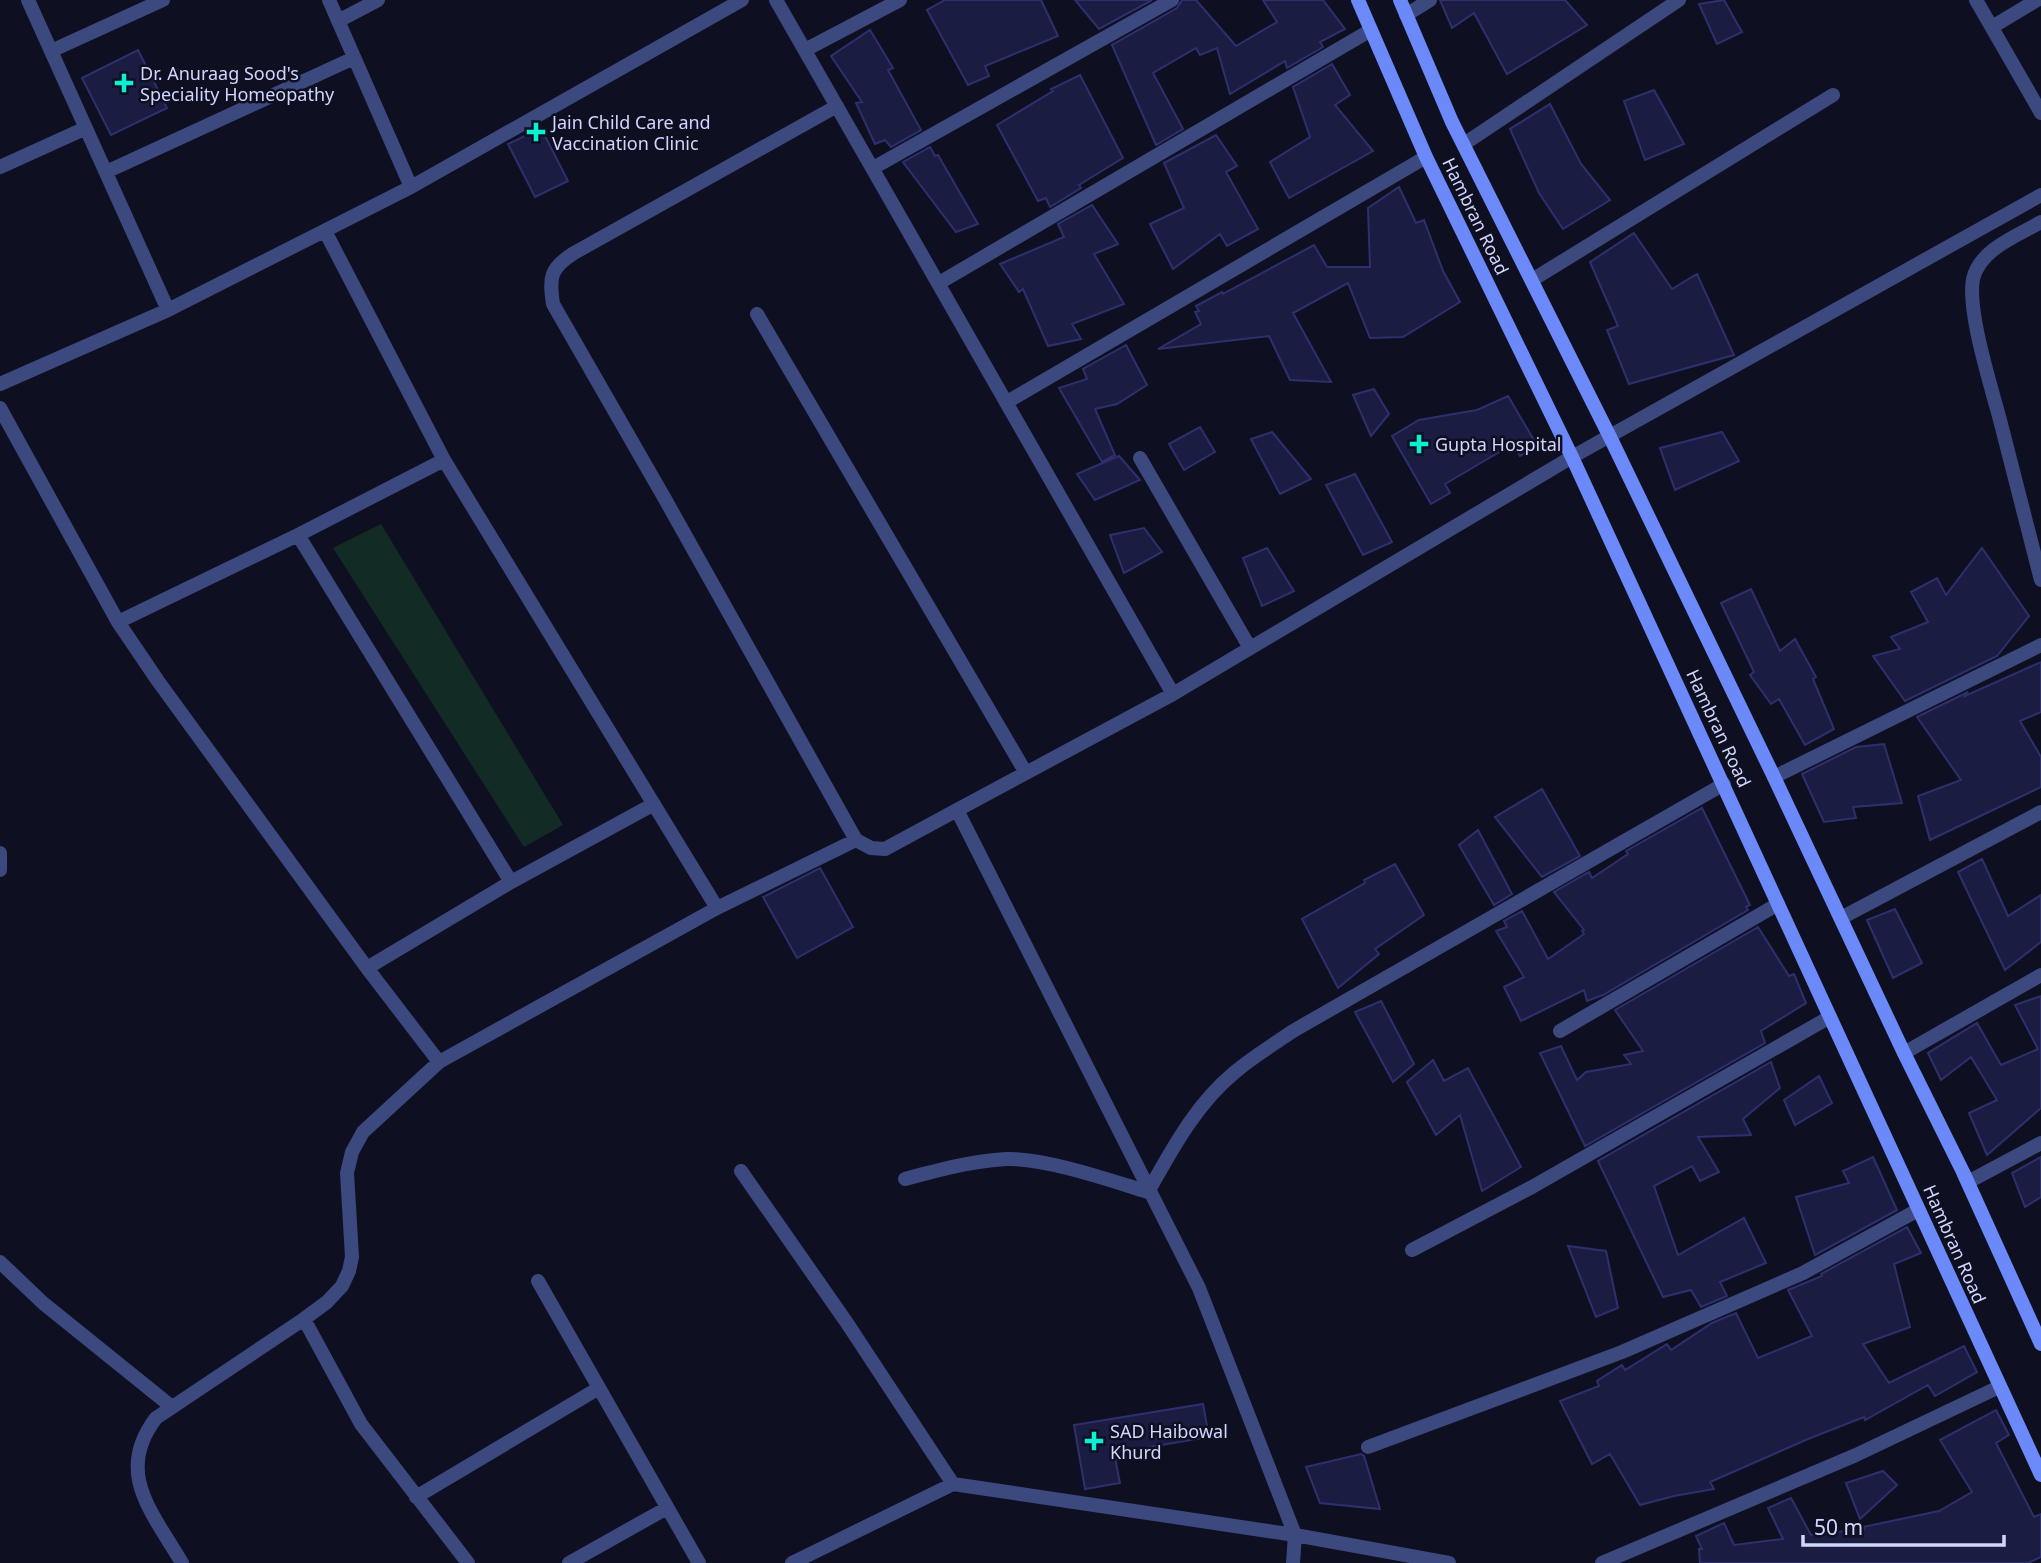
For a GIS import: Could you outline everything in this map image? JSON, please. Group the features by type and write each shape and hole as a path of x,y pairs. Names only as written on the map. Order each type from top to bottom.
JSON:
{"main road":[{"name":"Hambran Road","path":"1358,0 1426,157 1572,457 2041,1475"},
{"name":"Hambran Road","path":"1399,0 1464,144 1610,437 1968,1182 2041,1344"}],"street":[{"path":"28,0 169,310"},
{"path":"51,51 163,0"},
{"path":"329,0 411,187"},
{"path":"338,21 378,0"},
{"path":"0,384 169,310 411,187 742,0"},
{"path":"776,0 1174,694"},
{"path":"805,50 900,0"},
{"path":"873,168 1172,0"},
{"path":"1406,15 1430,0"},
{"path":"1464,144 1679,0"},
{"path":"1976,0 2041,113"},
{"path":"1992,27 2037,0"},
{"path":"939,283 1371,30"},
{"path":"106,173 354,58"},
{"path":"1532,280 1833,95"},
{"path":"837,106 574,253 554,270 550,283 553,304 666,499 856,840 871,848 885,849 1174,694 1572,457 2041,195"},
{"path":"0,167 86,128"},
{"path":"1007,402 1426,157"},
{"path":"2041,222 1994,249 1981,262 1973,279 1974,306 1982,354 2041,580"},
{"path":"325,231 444,460 717,908"},
{"path":"757,314 1026,773"},
{"path":"0,408 118,622 367,968 439,1062"},
{"path":"1140,458 1250,648"},
{"path":"118,622 298,535 444,460"},
{"path":"298,535 511,882"},
{"path":"1774,777 2041,645"},
{"path":"1148,1192 1200,1108 1244,1065 1293,1031 1724,783"},
{"path":"367,968 511,882 654,804"},
{"path":"957,810 1148,1192 1199,1288 1295,1535 1293,1563"},
{"path":"1841,918 2041,812"},
{"path":"182,1563 146,1500 137,1474 138,1449 156,1418 304,1319 327,1302 342,1286 352,1257 347,1172 352,1152 363,1132 439,1062 717,908 856,840"},
{"path":"0,853 0,870"},
{"path":"1560,1031 1777,904"},
{"path":"1904,1053 2041,975"},
{"path":"1412,1250 1532,1188 1830,1017"},
{"path":"1968,1182 2041,1143"},
{"path":"905,1179 982,1161 1026,1160 1148,1192"},
{"path":"741,1171 847,1323 953,1484"},
{"path":"1368,1447 1622,1352 1803,1273 1918,1210"},
{"path":"0,1262 43,1303 172,1407"},
{"path":"538,1282 699,1563"},
{"path":"304,1319 361,1424 468,1563"},
{"path":"1602,1563 1856,1455 1999,1387"},
{"path":"416,1497 599,1388"},
{"path":"792,1563 953,1484 1295,1535 1449,1563"},
{"path":"569,1563 667,1508"}],"green space":[{"path":"381,524 563,825 524,847 333,548"}],"building":[{"path":"945,0 1041,0 1058,36 985,66 989,76 968,85 927,10"},
{"path":"1075,0 1152,0 1099,29"},
{"path":"1182,0 1196,0 1236,46 1277,22 1263,0 1323,0 1345,29 1320,42 1323,47 1287,68 1285,61 1230,94 1217,48 1200,55 1196,48 1153,73 1183,129 1156,145 1112,45 1177,8"},
{"path":"1440,0 1565,0 1587,25 1507,74 1474,13 1452,28"},
{"path":"1724,0 1742,32 1717,44 1699,4"},
{"path":"870,30 893,68 888,70 921,130 891,147 885,140 875,144 856,103 862,102 831,56"},
{"path":"138,50 167,108 111,135 82,78"},
{"path":"1332,64 1350,95 1335,105 1373,151 1289,198 1270,162 1310,137 1293,87"},
{"path":"1080,75 1123,158 1079,185 1081,188 1050,207 1046,198 1038,201 997,125 1053,91 1051,89"},
{"path":"1654,90 1684,144 1645,160 1624,101"},
{"path":"1550,104 1581,164 1610,200 1563,229 1539,193 1510,129"},
{"path":"541,128 568,181 535,197 508,144"},
{"path":"1216,135 1237,166 1226,172 1258,229 1227,246 1220,234 1173,269 1150,224 1184,208 1164,163"},
{"path":"930,147 935,156 938,155 978,224 956,232 903,162"},
{"path":"1399,187 1416,223 1424,220 1443,271 1460,302 1403,337 1370,338 1348,283 1293,313 1331,382 1290,380 1269,336 1158,349 1201,324 1195,312 1199,311 1196,306 1314,245 1327,267 1370,267 1368,208"},
{"path":"1092,205 1118,244 1094,254 1124,304 1072,324 1081,339 1048,346 1023,289 1019,292 1000,264 1064,237 1058,224"},
{"path":"1634,233 1672,289 1697,274 1734,355 1629,384 1607,330 1618,326 1590,262"},
{"path":"1126,345 1147,385 1117,404 1095,409 1115,455 1102,462 1059,388 1087,379 1083,369"},
{"path":"1374,389 1389,414 1371,436 1353,395"},
{"path":"1508,396 1538,447 1520,456 1513,444 1445,484 1450,493 1431,504 1392,436 1419,420 1477,410"},
{"path":"1200,427 1215,452 1184,470 1169,444"},
{"path":"1272,432 1311,479 1280,494 1251,439"},
{"path":"1722,432 1739,461 1675,490 1660,448"},
{"path":"1119,456 1140,480 1095,500 1077,474"},
{"path":"1355,474 1392,542 1363,555 1326,485"},
{"path":"1144,528 1162,552 1124,573 1110,535"},
{"path":"1267,548 1294,591 1262,606 1243,558"},
{"path":"1982,548 2029,616 1997,656 1905,701 1873,656 1900,649 1891,637 1928,622 1911,592 1937,578 1946,595"},
{"path":"1751,589 1780,651 1795,639 1816,677 1813,679 1834,729 1805,745 1779,699 1771,704 1750,675 1754,672 1721,603"},
{"path":"2041,662 2041,712 2020,721 2041,757 2041,787 1930,840 1918,796 1961,780 1917,717 1968,692 1965,696"},
{"path":"1884,744 1902,803 1853,807 1856,818 1824,822 1802,774 1856,747"},
{"path":"1542,789 1580,856 1542,877 1495,817"},
{"path":"1702,808 1750,905 1746,907 1748,910 1603,995 1587,1001 1584,990 1521,1021 1504,987 1524,977 1496,931 1507,927 1504,921 1522,911 1548,959 1584,934 1584,930 1554,892 1589,872 1592,878 1628,854 1626,851"},
{"path":"1478,830 1512,894 1494,905 1459,845"},
{"path":"1982,859 2008,916 2041,895 2041,942 2005,970 1958,872"},
{"path":"1395,864 1424,915 1375,949 1379,954 1338,988 1302,919"},
{"path":"820,868 853,927 797,958 763,897"},
{"path":"1895,909 1922,963 1893,978 1867,920"},
{"path":"1758,927 1789,976 1794,974 1806,1003 1761,1031 1765,1043 1585,1146 1540,1053 1561,1046 1577,1080 1586,1072 1631,1064 1624,1055 1643,1051 1615,1010"},
{"path":"2041,996 2041,1108 1987,1155 1969,1113 1997,1100 1971,1057 1941,1080 1928,1053 1977,1023 2001,1065 2038,1049 2015,1005"},
{"path":"1381,1001 1414,1064 1393,1082 1355,1012"},
{"path":"1433,1060 1444,1081 1468,1068 1521,1167 1482,1191 1460,1115 1436,1135 1407,1082"},
{"path":"1771,1062 1780,1088 1743,1119 1751,1135 1698,1137 1719,1172 1700,1181 1692,1166 1654,1186 1678,1255 1744,1218 1766,1263 1720,1282 1727,1296 1701,1307 1691,1290 1663,1297 1598,1161"},
{"path":"1819,1076 1832,1103 1795,1125 1784,1100"},
{"path":"1873,1157 1897,1210 1815,1255 1796,1197 1849,1183 1843,1171"},
{"path":"2041,1157 2041,1197 2025,1207 2012,1173"},
{"path":"1907,1227 1921,1253 1894,1264 1910,1327 1863,1344 1889,1383 1964,1346 1977,1372 1935,1396 1928,1385 1865,1420 1864,1417 1808,1439 1710,1482 1714,1489 1640,1505 1610,1454 1592,1464 1560,1401 1599,1386 1597,1381 1622,1365 1625,1370 1667,1344 1671,1350 1712,1323 1736,1313 1758,1358 1812,1336 1788,1290 1822,1276 1821,1274"},
{"path":"1568,1246 1606,1251 1618,1308 1596,1317"},
{"path":"1203,1404 1209,1437 1114,1453 1120,1483 1085,1489 1074,1425"},
{"path":"1996,1410 2009,1435 1996,1443 2034,1517 2041,1514 2041,1557 2028,1563 1700,1563 1699,1549 1702,1549 1696,1536 1724,1523 1734,1545 1783,1539 1768,1508 1791,1498 1811,1535 1864,1529 1863,1527 1939,1511 1972,1492 1940,1440"},
{"path":"1361,1454 1364,1456 1380,1509 1320,1503 1306,1467"},
{"path":"1883,1471 1897,1485 1860,1519 1846,1483"}],"place":[{"name":"Dr. Anuraag Sood's Speciality Homeopathy","path":"124,83"},
{"name":"Jain Child Care and Vaccination Clinic","path":"536,132"},
{"name":"Gupta Hospital","path":"1419,444"},
{"name":"SAD Haibowal Khurd","path":"1094,1441"}]}
